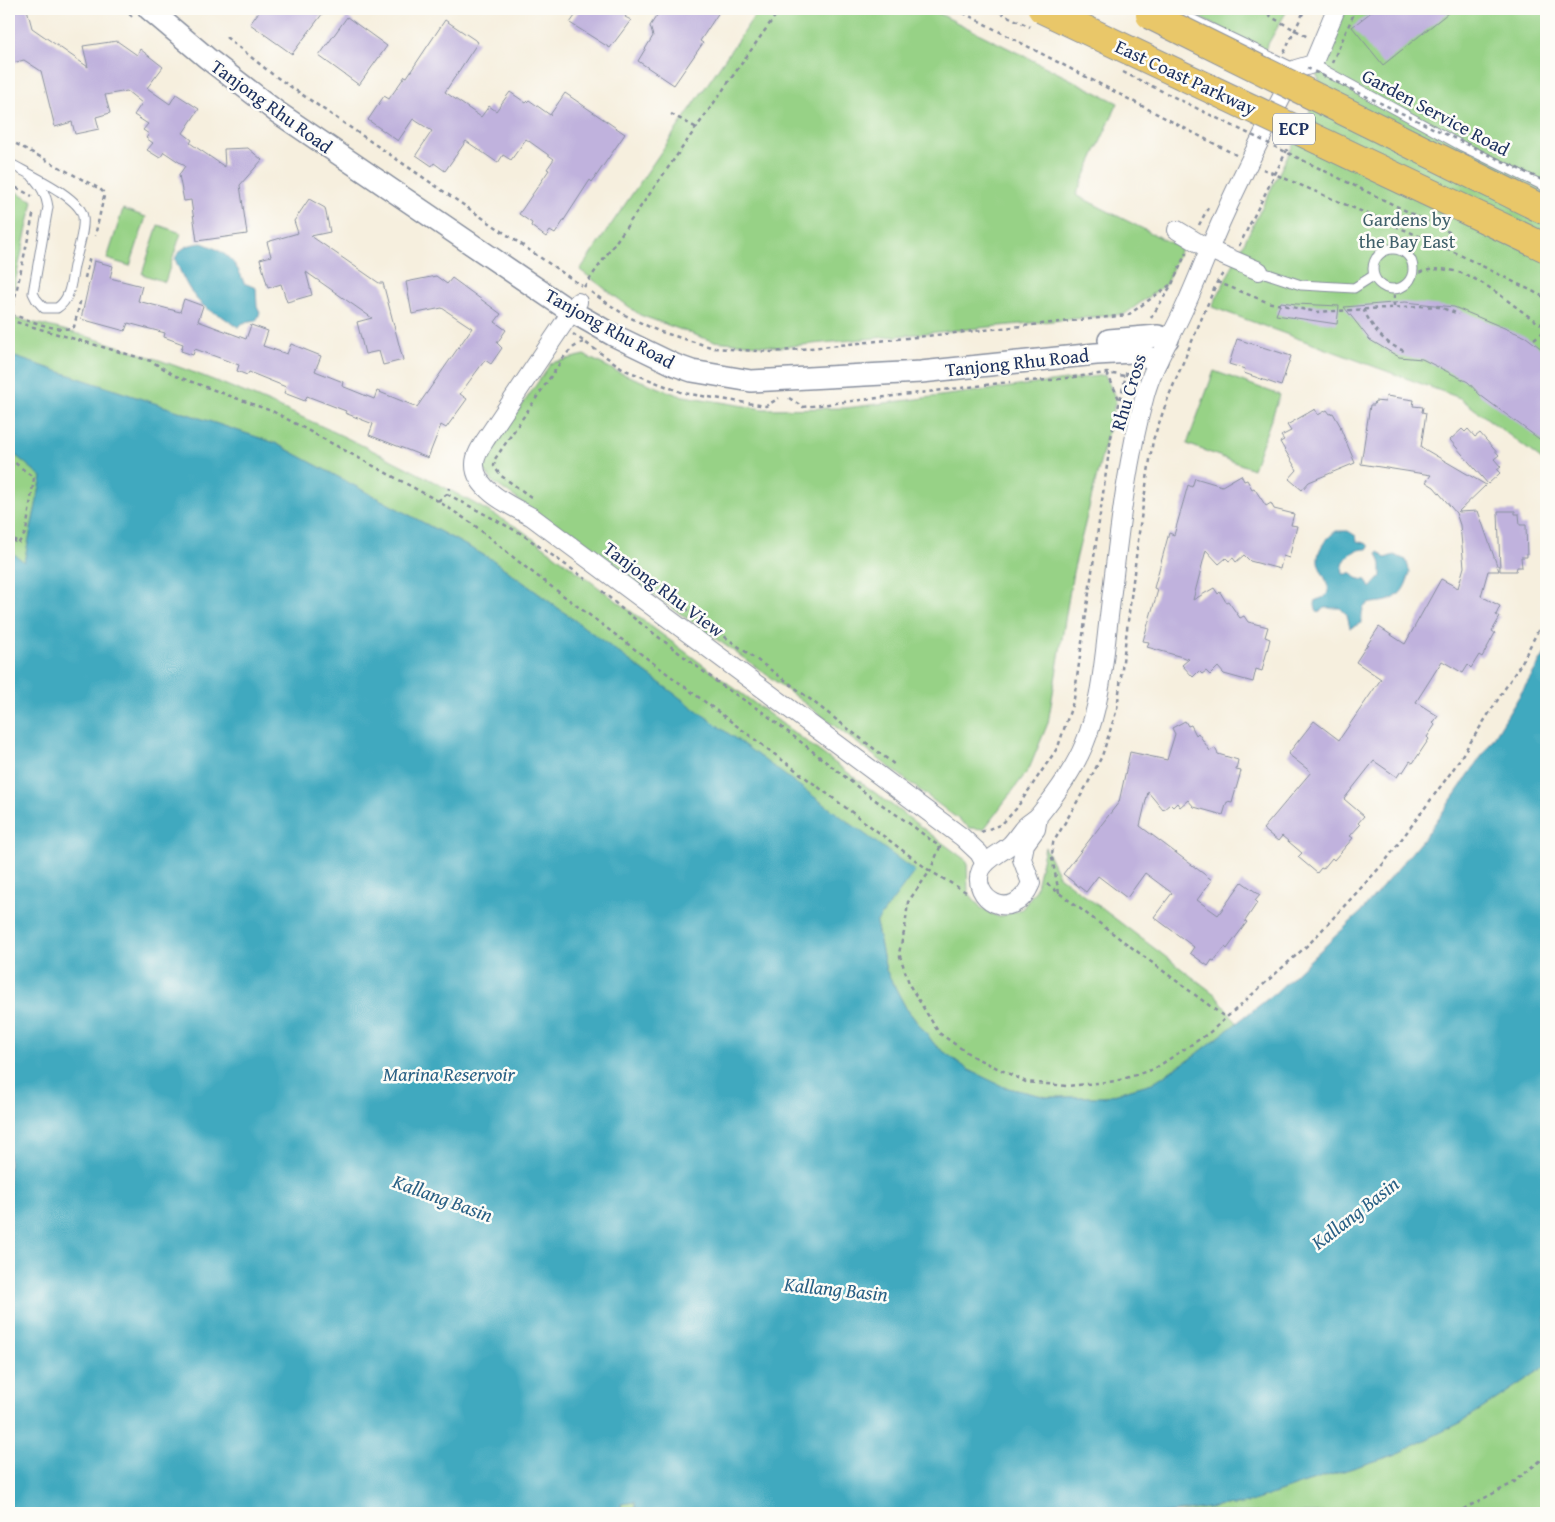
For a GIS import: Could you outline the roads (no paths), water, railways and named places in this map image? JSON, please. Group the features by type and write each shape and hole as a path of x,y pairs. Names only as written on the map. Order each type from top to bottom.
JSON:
{"highway":[{"name":"East Coast Parkway","path":"1161,12 1546,211"},
{"name":"East Coast Parkway","path":"1040,20 1546,248"}],"street":[{"name":"Tanjong Rhu Road","path":"149,9 206,58 439,218 482,247 578,300 613,335 675,365 700,372 751,381 921,372 1105,353 1133,352 1157,360"},
{"name":"Tanjong Rhu Road","path":"170,9 244,72 578,300 619,327 651,343 702,363 740,369 810,367 860,362 935,359 1098,340 1158,336 1168,339"},
{"name":"Rhu Cross","path":"1038,818 1027,823 1012,843 985,864 980,873 980,889 991,902 1003,906 1016,903 1026,895 1031,883 1022,859 1025,844 1036,829 1038,818 1070,772 1085,744 1102,678 1130,466 1145,394 1157,360 1182,315 1224,215 1299,64 1320,44 1336,9"},
{"path":"1177,230 1210,250 1259,271"},
{"name":"Tanjong Rhu View","path":"578,300 476,455 474,465 478,477 492,494 532,517 962,837 979,853 985,864"}],"lane":[{"name":"Garden Service Road","path":"1161,12 1328,74 1462,146 1546,187"},
{"path":"9,164 52,186 77,205 83,215 67,299 57,308 44,308 36,300 33,293 48,207 47,198 32,176"},
{"path":"1389,249 1403,252 1408,256 1413,270 1412,276 1405,286 1394,290 1382,287 1373,276 1373,262 1377,256 1389,249"},
{"path":"1259,271 1301,285 1354,288 1373,276"}],"water":[{"path":"202,243 217,249 228,257 237,268 244,283 256,288 257,307 260,313 256,321 243,323 239,327 209,310 192,294 175,259 186,247"},
{"name":"Marina Reservoir","path":"9,355 275,443 493,560 915,871 876,923 886,970 906,1008 936,1046 969,1070 1004,1087 1047,1097 1103,1097 1152,1083 1193,1057 1275,993 1361,912 1428,833 1490,744 1546,652 1546,1366 1462,1422 1394,1455 1248,1503 1168,1513 637,1513 635,1502 621,1504 622,1513 9,1513 9,550 24,562 42,477 9,450"},
{"path":"1336,531 1348,531 1356,536 1357,541 1367,544 1369,547 1352,553 1346,559 1343,574 1351,572 1357,578 1366,580 1370,588 1381,576 1381,564 1377,553 1379,552 1385,558 1394,555 1406,560 1410,572 1406,584 1398,595 1384,602 1366,605 1363,609 1362,623 1350,628 1347,615 1340,608 1324,608 1319,613 1315,605 1316,600 1324,597 1328,588 1319,566 1319,552 1326,540"}],"park label":[{"name":"Gardens by the Bay East","path":"1407,230"}],"water label":[{"name":"Kallang Basin","path":"443,1198"},
{"name":"Kallang Basin","path":"1355,1213"},
{"name":"Kallang Basin","path":"836,1289"}]}
